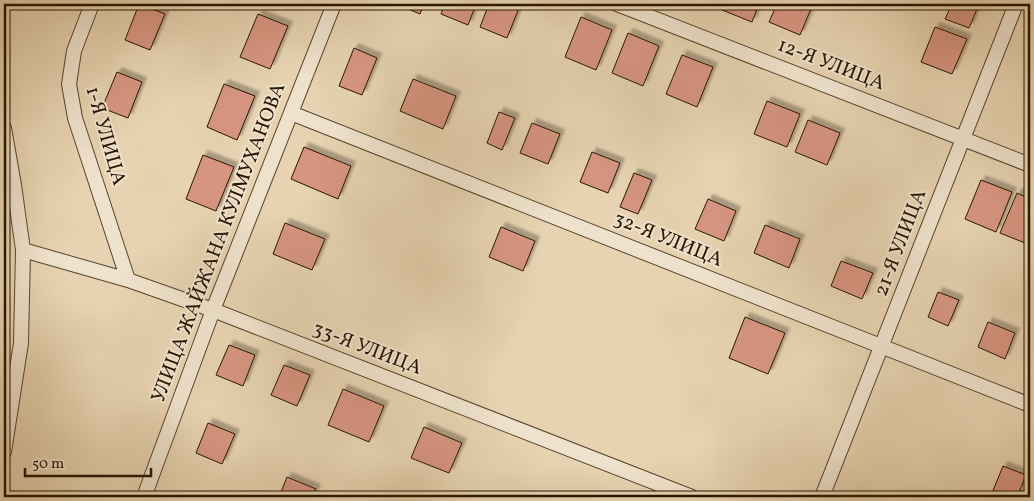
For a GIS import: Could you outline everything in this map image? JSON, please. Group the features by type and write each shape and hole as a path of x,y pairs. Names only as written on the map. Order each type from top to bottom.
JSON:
{"street":[{"name":"1-Я УЛИЦА","path":"92,4 74,51 69,84 75,118 128,280"},
{"name":"УЛИЦА ЖАЙЖАНА КУЛМУХАНОВА","path":"144,497 214,310 334,4"},
{"name":"12-Я УЛИЦА","path":"617,4 1030,165"},
{"name":"21-Я УЛИЦА","path":"822,497 1016,4"},
{"name":"32-Я УЛИЦА","path":"291,112 1030,405"},
{"path":"4,128 23,250 21,343 4,452"},
{"name":"33-Я УЛИЦА","path":"23,250 128,280 214,310 692,497"}],"building":[{"path":"139,4 165,14 150,50 125,40"},
{"path":"396,4 424,4 420,14"},
{"path":"445,4 476,4 468,25 441,14"},
{"path":"489,4 510,4 519,8 507,38 480,27"},
{"path":"713,4 759,4 752,22 712,6"},
{"path":"777,4 813,4 800,35 769,22"},
{"path":"952,4 979,4 969,28 945,19"},
{"path":"258,14 288,26 270,69 240,57"},
{"path":"581,17 612,30 596,70 565,57"},
{"path":"935,27 967,39 952,74 921,62"},
{"path":"628,33 659,46 643,86 612,73"},
{"path":"354,48 377,58 362,95 339,86"},
{"path":"682,55 713,67 697,107 666,94"},
{"path":"117,72 142,82 128,118 102,108"},
{"path":"413,79 456,96 443,129 400,111"},
{"path":"224,84 255,96 237,140 207,127"},
{"path":"767,101 800,114 787,147 754,134"},
{"path":"499,112 515,118 502,150 487,143"},
{"path":"808,120 840,133 827,165 795,152"},
{"path":"532,123 560,134 548,164 520,153"},
{"path":"304,147 351,166 338,199 291,179"},
{"path":"592,152 620,163 608,193 580,182"},
{"path":"203,155 234,167 216,211 186,199"},
{"path":"634,173 652,180 638,214 620,207"},
{"path":"981,180 1012,192 996,232 965,219"},
{"path":"1017,193 1030,199 1030,245 1000,233"},
{"path":"708,199 736,211 724,241 695,229"},
{"path":"285,223 325,239 312,270 273,254"},
{"path":"765,225 800,239 789,268 754,253"},
{"path":"501,227 535,241 523,271 489,257"},
{"path":"841,261 873,273 862,299 831,286"},
{"path":"938,292 959,300 948,326 928,317"},
{"path":"745,317 785,333 768,374 729,358"},
{"path":"988,322 1015,333 1005,359 978,347"},
{"path":"229,345 255,355 243,386 216,375"},
{"path":"284,365 310,375 297,406 271,395"},
{"path":"343,389 384,406 369,442 328,425"},
{"path":"208,423 235,434 222,464 196,453"},
{"path":"424,427 462,443 449,473 411,458"},
{"path":"1003,466 1026,475 1017,497 1002,497 992,493"},
{"path":"287,477 316,489 312,497 279,497"}]}
